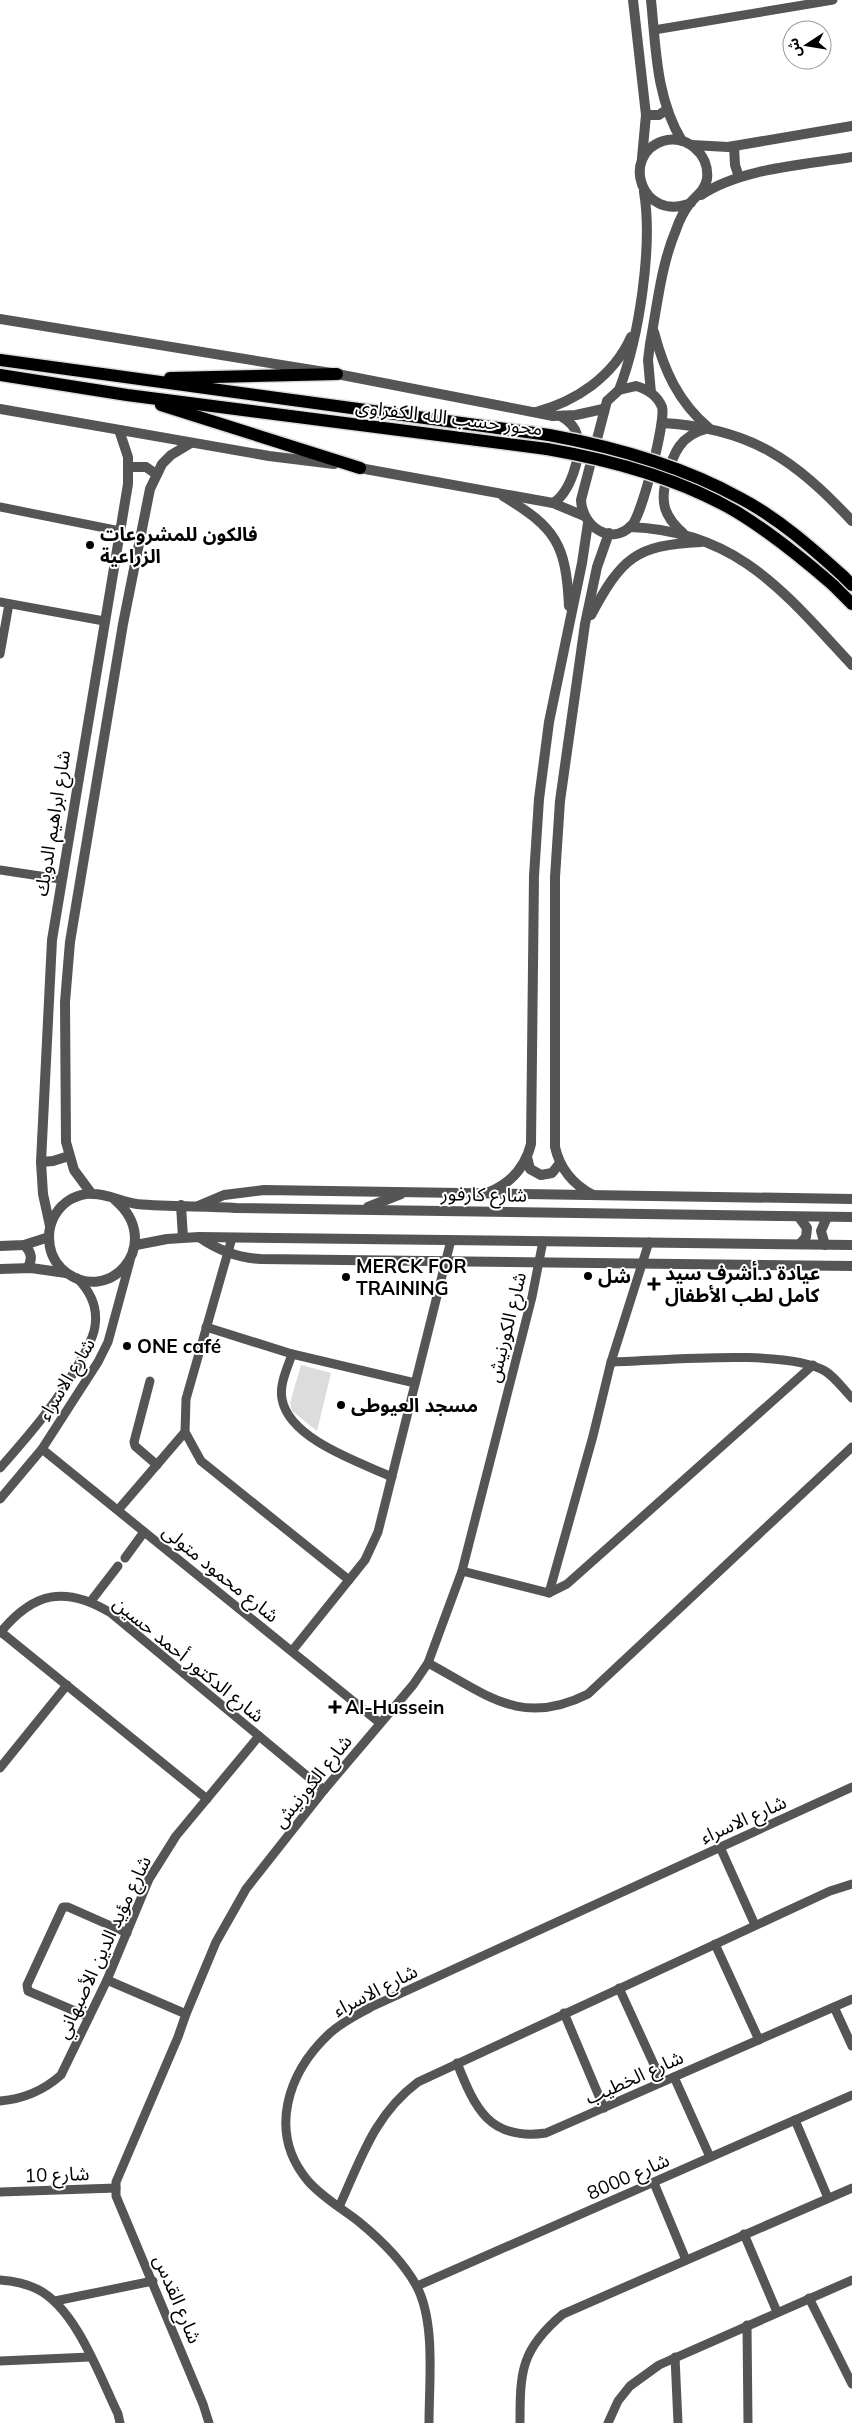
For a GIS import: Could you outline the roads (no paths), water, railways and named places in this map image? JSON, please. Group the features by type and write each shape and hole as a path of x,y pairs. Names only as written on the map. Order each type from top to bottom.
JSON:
{"main road":[{"name":"محور حسب الله الكفراوى","path":"0,360 549,435 632,454 712,484 741,498 770,516 848,580"},
{"path":"131,379 337,374"},
{"name":"محور حسب الله الكفراوى","path":"0,375 127,395 547,449 580,454 636,469 707,497 763,529 833,585 852,604"},
{"path":"127,395 360,468"}],"street":[{"path":"487,1193 497,1189 515,1176 527,1157 532,1137 536,838 549,722 585,550 586,519 581,500 603,409 607,401 619,390 630,358 637,325 648,236 644,191 640,172 646,115 633,0"},
{"path":"651,0 661,93 666,110 686,143 698,151 707,169 704,188 694,200 672,238 648,360 651,393"},
{"path":"654,30 833,0"},
{"path":"646,115 659,115 666,110"},
{"path":"642,162 653,146 672,140 716,147 734,146 852,126"},
{"path":"734,146 735,165 739,177"},
{"path":"644,191 651,199 665,206 681,207 721,183 739,177 852,157"},
{"path":"0,319 337,374 534,413 562,417 603,409"},
{"path":"534,413 572,399 594,384 617,360 637,325"},
{"path":"653,328 663,362 677,392 697,418 710,428"},
{"path":"0,409 191,443 360,468 553,503 586,519 594,528 608,534 624,531 639,513 663,423 661,406 651,393 636,386 619,390"},
{"path":"553,503 567,490 578,452 577,435 569,421 562,417"},
{"path":"663,423 710,428 749,441 779,456 819,486 852,521"},
{"path":"683,533 667,514 664,490 671,462 679,445 692,434 710,428"},
{"name":"شارع ابراهيم الدوبك","path":"50,1226 43,1194 41,1162 48,970 60,879 120,531 129,466 126,448 119,430"},
{"name":"شارع ابراهيم الدوبك","path":"91,1193 81,1182 69,1156 65,1127 65,1002 70,942 123,624 150,489 156,474 171,455 191,443"},
{"path":"129,466 141,466 156,474"},
{"path":"498,493 538,519 555,540 565,565 570,622"},
{"path":"0,507 120,531"},
{"path":"630,526 683,533 732,553 775,583 852,665"},
{"path":"593,1195 577,1185 560,1163 554,1138 556,839 564,763 585,624 597,567 608,534"},
{"path":"585,624 613,576 634,556 661,545 708,542"},
{"path":"0,654 5,603 104,621"},
{"path":"0,870 60,879"},
{"path":"41,1162 53,1162 69,1156"},
{"path":"527,1157 530,1169 541,1175 552,1173 560,1163"},
{"path":"198,1206 217,1197 250,1191 670,1195 852,1199"},
{"path":"362,1210 407,1192"},
{"path":"91,1193 104,1195 116,1200 125,1208 132,1219 136,1232 136,1245 130,1261 122,1270 100,1281 88,1282 66,1272 53,1257 49,1237 50,1226 57,1212 69,1200 91,1193"},
{"path":"670,1195 691,1213"},
{"name":"شارع كارفور","path":"116,1200 141,1204 198,1206 362,1210 691,1213 852,1218"},
{"path":"181,1205 183,1238"},
{"path":"799,1217 807,1228 806,1237 800,1244"},
{"path":"825,1245 821,1231 827,1217"},
{"path":"0,1246 24,1245 49,1237"},
{"path":"136,1245 183,1238 852,1245"},
{"path":"199,1238 228,1253 261,1259 852,1266"},
{"path":"232,1238 186,1400 185,1432 201,1461 349,1580"},
{"path":"292,1651 365,1560 378,1532 451,1240"},
{"name":"شارع الكورنيش","path":"116,2188 118,2176 178,2037 216,1942 238,1903 324,1790 413,1684 428,1662 462,1571 543,1242"},
{"path":"549,1593 593,1436 611,1362 649,1242"},
{"path":"24,1245 31,1254 31,1262 26,1268"},
{"name":"شارع الاسراء","path":"0,1499 42,1449 92,1372 108,1342 130,1261"},
{"path":"0,1269 26,1268 66,1272"},
{"name":"شارع الاسراء","path":"0,1468 38,1425 62,1392 94,1333 96,1318 93,1304 87,1290 76,1278"},
{"path":"206,1327 292,1354 415,1383"},
{"path":"292,1354 282,1386 281,1398 291,1419 325,1447 392,1477"},
{"path":"611,1362 744,1358 788,1360 813,1365 827,1372 852,1398"},
{"path":"462,1571 549,1593 567,1584 813,1365"},
{"path":"150,1381 134,1442 135,1446 157,1465"},
{"path":"118,1510 185,1432"},
{"path":"428,1662 495,1699 518,1708 542,1710 566,1705 588,1694 852,1447"},
{"name":"شارع محمود متولى","path":"42,1449 380,1723"},
{"path":"124,1558 144,1532"},
{"path":"91,1601 118,1566"},
{"name":"شارع الدكتور أحمد حسين","path":"1,1633 14,1616 31,1604 50,1597 66,1596 91,1601 110,1613 324,1790"},
{"path":"1,1633 207,1799"},
{"path":"0,1768 67,1685"},
{"name":"شارع مؤيد الدين الأصبهاني","path":"0,2101 30,2096 51,2084 61,2075 107,1980 149,1879 176,1836 259,1736"},
{"name":"شارع الاسراء","path":"429,2423 426,2311 416,2286 400,2260 358,2221 320,2193 307,2180 290,2147 286,2128 286,2107 292,2084 315,2048 331,2031 371,2007 852,1787"},
{"path":"720,1847 755,1925"},
{"path":"339,2207 377,2125 388,2108 418,2082 755,1925 830,1891 852,1884"},
{"path":"89,2017 28,1990 27,1985 63,1907 68,1907 127,1933"},
{"path":"716,1944 759,2040"},
{"path":"107,1980 186,2014"},
{"path":"619,1988 662,2082"},
{"name":"شارع الخطيب","path":"457,2063 471,2099 479,2111 502,2129 516,2134 546,2133 852,1999"},
{"path":"834,2007 852,2046"},
{"path":"564,2013 604,2108"},
{"path":"674,2077 710,2157"},
{"name":"شارع 8000","path":"416,2286 852,2095"},
{"path":"795,2120 828,2198"},
{"path":"654,2183 686,2260"},
{"name":"شارع 10","path":"0,2192 116,2188"},
{"name":"شارع القدس","path":"116,2188 118,2201 153,2281 209,2423"},
{"path":"520,2423 521,2379 526,2360 543,2330 563,2314 852,2188"},
{"path":"744,2234 777,2312"},
{"path":"0,2280 26,2284 39,2289 55,2301 71,2321 118,2414 120,2423"},
{"path":"608,2423 618,2402 630,2386 644,2374 675,2357 852,2280"},
{"path":"55,2301 153,2281"},
{"path":"809,2298 852,2384"},
{"path":"747,2325 748,2423"},
{"path":"0,2361 90,2357"},
{"path":"675,2357 678,2423"}],"place":[{"name":"فالكون للمشروعات الزراعية","path":"90,545"},
{"name":"شل","path":"588,1276"},
{"name":"MERCK FOR TRAINING","path":"346,1277"},
{"name":"عيادة د.أشرف سيد كامل لطب الأطفال","path":"654,1284"},
{"name":"ONE café","path":"127,1346"},
{"name":"مسجد العيوطى","path":"341,1405"},
{"name":"Al-Hussein","path":"335,1707"}]}
